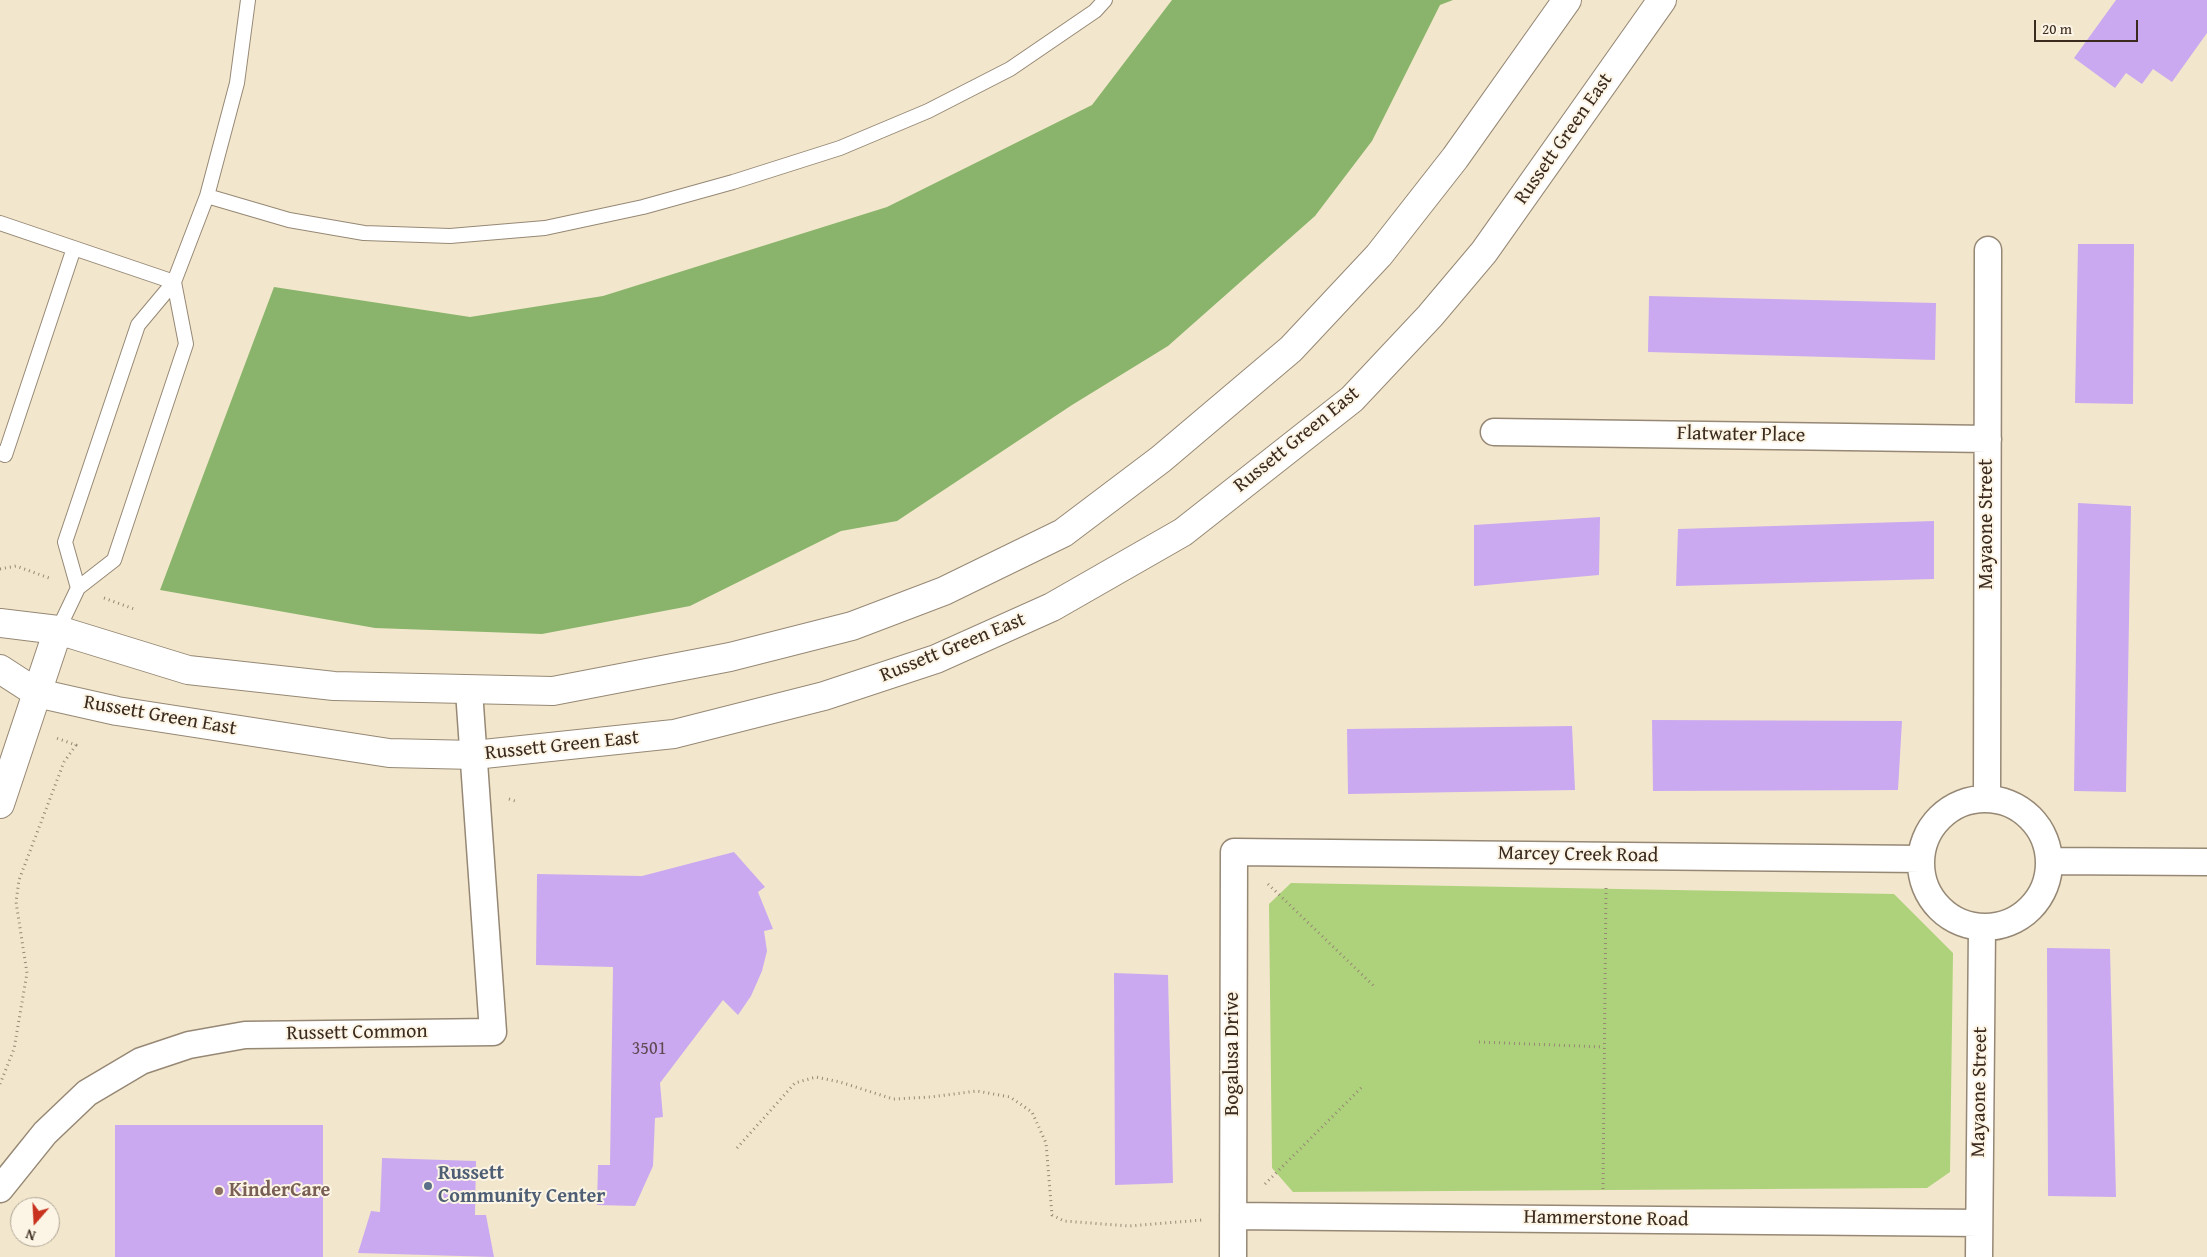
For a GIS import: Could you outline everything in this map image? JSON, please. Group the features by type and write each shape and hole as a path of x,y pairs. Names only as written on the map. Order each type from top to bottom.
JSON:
{"street":[{"path":"0,623 58,630 188,670 334,686 554,691 730,656 852,626 944,591 1063,533 1161,459 1291,349 1379,256 1449,166 1567,0"},
{"name":"Russett Green East","path":"0,669 37,693 117,711 389,753 474,755 674,734 824,696 936,658 1052,607 1183,532 1352,399 1430,316 1484,252 1662,0"},
{"name":"Mayaone Street","path":"1987,799 1988,250"},
{"name":"Flatwater Place","path":"1494,432 1988,439"},
{"path":"0,804 58,630"},
{"path":"469,690 474,755"},
{"name":"Russett Common","path":"0,1190 45,1133 88,1093 141,1062 189,1044 246,1035 493,1032 474,755"},
{"path":"1987,799 2006,803 2023,812 2036,825 2045,842 2049,861 2046,882 2037,900 2022,915 2003,925 1982,926 1962,923 1940,907 1931,897 1923,879 1921,859 1925,839 1935,822 1950,809 1968,801 1987,799"},
{"name":"Marcey Creek Road","path":"1234,852 1921,859"},
{"name":"Bogalusa Drive","path":"1233,1257 1234,852"},
{"path":"2049,861 2207,862"},
{"name":"Mayaone Street","path":"1979,1257 1982,926"},
{"name":"Hammerstone Road","path":"1233,1216 1979,1223"}],"lane":[{"path":"78,588 65,542 138,325 174,282 207,196 237,83 248,0"},
{"path":"207,196 289,220 364,233 450,236 545,228 643,208 840,148 928,111 1010,69 1095,11 1105,0"},
{"path":"0,223 174,282"},
{"path":"0,454 5,455 74,248"},
{"path":"58,630 78,588 114,560 186,344 174,282"}],"path":[{"path":"0,1084 14,1049 26,973 16,902 19,880 64,762 76,745"},
{"path":"1234,852 1376,988"},
{"path":"1603,1220 1606,856"},
{"path":"1479,1042 1604,1047"},
{"path":"737,1148 795,1083 816,1077 840,1082 893,1100 931,1097 977,1090 1010,1097 1032,1112 1046,1143 1052,1214 1064,1220 1129,1226 1182,1223 1233,1216 1362,1087"}],"green space":[{"path":"1172,0 1453,0 1440,5 1372,141 1315,216 1168,346 1072,405 897,521 841,531 690,606 542,634 375,628 160,590 274,287 470,317 603,296 887,207 1092,105"},
{"path":"1291,883 1894,894 1953,953 1950,1172 1927,1188 1293,1192 1272,1168 1269,904"}],"building":[{"path":"2116,0 2207,0 2207,33 2172,82 2153,69 2142,84 2126,73 2115,88 2074,58"},
{"path":"2078,244 2134,244 2133,404 2075,403"},
{"path":"1649,296 1936,303 1935,360 1648,352"},
{"path":"2078,503 2131,506 2126,792 2074,791"},
{"path":"1600,517 1599,575 1474,586 1474,525"},
{"path":"1934,521 1934,579 1676,586 1678,529"},
{"path":"1652,720 1902,721 1898,790 1653,791"},
{"path":"1572,726 1575,790 1348,794 1347,729"},
{"path":"734,852 765,887 758,892 773,929 764,931 767,951 762,971 751,996 738,1015 723,1000 660,1083 663,1117 655,1118 653,1166 635,1206 597,1205 598,1165 610,1165 613,967 536,965 537,874 642,876"},
{"path":"2047,948 2110,949 2116,1197 2048,1196"},
{"path":"1114,973 1168,975 1173,1183 1115,1185"},
{"name":"KinderCare","path":"115,1125 323,1125 323,1257 115,1257"},
{"name":"Russett Community Center","path":"382,1158 476,1161 475,1215 486,1215 494,1257 358,1253 371,1211 380,1212"}],"place":[{"name":"Russett Community Center","path":"428,1186"},
{"name":"KinderCare","path":"219,1191"}]}
